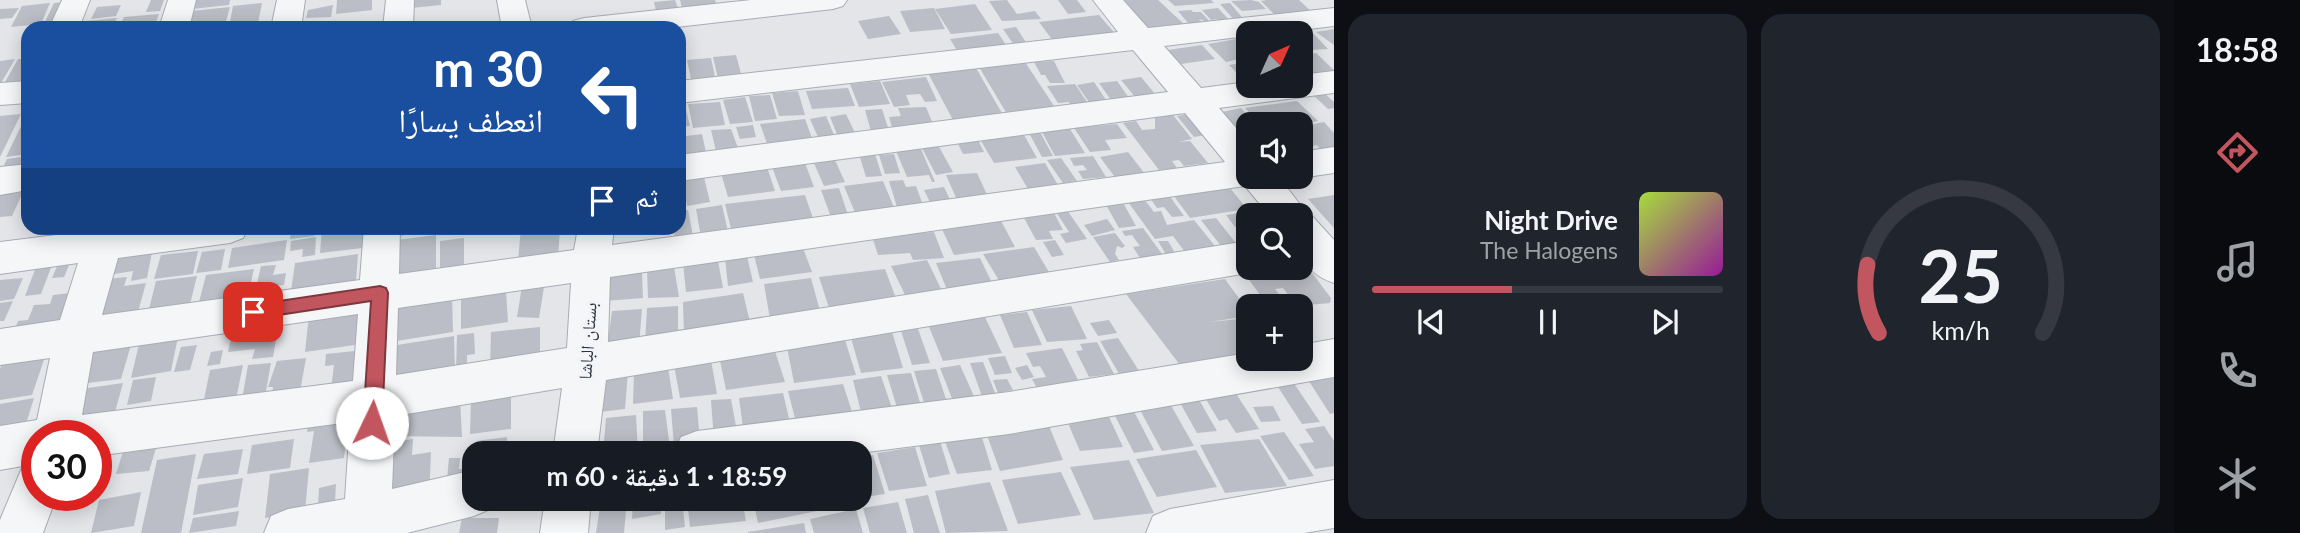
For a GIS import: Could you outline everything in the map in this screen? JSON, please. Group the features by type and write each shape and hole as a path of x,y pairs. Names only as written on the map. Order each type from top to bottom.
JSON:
{"street":[{"path":"67,21 76,0"},
{"path":"176,21 182,0"},
{"path":"287,21 291,0"},
{"path":"398,21 400,0"},
{"path":"511,0 516,21"},
{"path":"615,21 632,17 833,0"},
{"path":"1107,0 1236,151"},
{"path":"686,91 1334,17"},
{"path":"686,167 1334,82"},
{"path":"0,94 21,92"},
{"path":"1313,163 1334,160"},
{"path":"686,235 1236,173"},
{"path":"0,181 21,178"},
{"path":"1268,189 1280,203"},
{"path":"367,526 382,235"},
{"path":"0,347 380,293 594,245 684,235"},
{"path":"0,258 105,236 75,338 58,420"},
{"name":"بستان الباشا","path":"577,441 587,363 594,245"},
{"path":"112,432 374,398 1236,259"},
{"path":"791,441 1009,413 1334,358"},
{"path":"0,448 21,445"},
{"path":"288,533 367,526 462,497"},
{"path":"1170,533 1334,504"},
{"path":"19,533 27,511"},
{"path":"564,533 567,511"}],"building":[{"path":"151,0 164,0 160,11 146,12"},
{"path":"195,0 230,0 229,5 192,9"},
{"path":"337,0 372,0 372,10 336,14"},
{"path":"411,0 441,0 441,5 411,8"},
{"path":"675,0 678,8 656,11 654,2"},
{"path":"680,0 715,0 716,4 682,7"},
{"path":"1007,0 1017,14 1035,11 1041,19 1002,21 989,1"},
{"path":"1058,0 1077,0 1086,12 1068,14"},
{"path":"1122,0 1158,0 1186,26 1150,30"},
{"path":"1168,0 1211,0 1214,3 1175,6"},
{"path":"1299,0 1313,13 1277,17 1261,1"},
{"path":"1231,1 1259,2 1266,9 1242,11"},
{"path":"66,2 56,21 45,21 54,3"},
{"path":"50,3 42,21 21,21 21,26 11,27 22,6"},
{"path":"262,3 258,21 230,21 233,6"},
{"path":"1230,3 1245,21 1236,22 1220,4"},
{"path":"975,4 992,30 951,34 935,9"},
{"path":"121,5 116,16 91,19 97,7"},
{"path":"333,5 331,17 306,18 308,10"},
{"path":"230,7 226,21 188,21 191,11"},
{"path":"19,8 12,18 0,19 0,9"},
{"path":"934,8 945,29 910,32 900,11"},
{"path":"1218,8 1234,25 1224,26 1217,19 1211,20 1202,10"},
{"path":"1178,11 1201,12 1211,23 1199,19 1206,27 1192,28"},
{"path":"159,14 156,21 122,21 124,17"},
{"path":"1099,15 1118,37 1056,45 1039,22"},
{"path":"889,16 901,34 868,39 858,21"},
{"path":"117,18 116,21 85,21"},
{"path":"1016,27 1029,47 1016,48 1003,29"},
{"path":"1334,29 1334,45 1316,32"},
{"path":"998,33 1010,51 961,57 950,39"},
{"path":"1313,33 1328,49 1313,50"},
{"path":"1236,39 1236,60 1226,62 1208,44"},
{"path":"1202,45 1215,59 1181,64 1168,50"},
{"path":"1313,53 1316,53 1334,72 1313,76"},
{"path":"736,55 743,81 719,83 713,57"},
{"path":"711,58 715,77 691,79 687,60"},
{"path":"15,59 0,85 0,61"},
{"path":"18,59 21,59 21,81 5,82"},
{"path":"1054,61 1065,83 1050,83 1045,75 1041,75 1034,62"},
{"path":"1025,62 1056,109 1007,114 979,67"},
{"path":"976,68 1003,115 953,120 928,73"},
{"path":"926,77 937,101 925,102 920,94 906,95 910,105 894,107 882,82"},
{"path":"1141,77 1156,95 1136,98 1121,80"},
{"path":"880,81 890,104 859,107 850,84"},
{"path":"1117,81 1129,98 1111,100 1099,83"},
{"path":"1094,82 1108,103 1091,105 1077,85"},
{"path":"1075,84 1089,105 1071,107 1069,102 1058,103 1047,86"},
{"path":"848,88 855,106 812,109 806,91"},
{"path":"798,91 805,115 779,116 772,93"},
{"path":"1324,93 1334,102 1334,108 1328,109 1313,94"},
{"path":"770,95 777,119 755,121 749,96"},
{"path":"745,97 753,122 730,124 723,100"},
{"path":"1297,101 1309,112 1249,112 1245,108"},
{"path":"720,102 725,125 693,128 688,104"},
{"path":"926,107 935,129 893,131 889,117 901,116 898,108"},
{"path":"1241,108 1245,112 1236,112 1236,125 1230,126 1217,113"},
{"path":"686,109 690,126 686,126"},
{"path":"882,109 890,134 872,135 865,110"},
{"path":"21,114 0,157 0,116"},
{"path":"846,114 857,137 839,139 830,117"},
{"path":"1189,114 1206,135 1194,137 1177,116"},
{"path":"1173,115 1192,139 1178,142 1190,141 1208,163 1184,166 1179,160 1172,161 1177,168 1159,170 1123,123 1136,121 1142,130 1155,129 1155,117"},
{"path":"826,116 837,142 821,144 810,119"},
{"path":"805,119 813,141 768,146 760,124"},
{"path":"1324,122 1334,133 1334,154 1325,155 1317,145 1313,146 1313,124"},
{"path":"1117,124 1127,138 1105,140 1111,150 1090,152 1074,128"},
{"path":"753,125 756,137 740,139 736,127"},
{"path":"21,126 21,155 6,157"},
{"path":"731,129 738,148 716,151 711,130"},
{"path":"1070,129 1085,153 1055,156 1042,132"},
{"path":"1040,132 1053,156 1042,157 1029,133"},
{"path":"702,134 707,157 686,161 686,136"},
{"path":"975,134 984,152 963,154 954,136"},
{"path":"1024,135 1037,158 994,163 981,141"},
{"path":"938,145 953,172 936,175 922,148"},
{"path":"921,149 935,182 932,182 929,175 907,177 896,151"},
{"path":"1128,152 1149,179 1120,184 1100,157"},
{"path":"859,154 875,154 882,176 866,177"},
{"path":"894,154 900,173 885,174 879,155"},
{"path":"1093,156 1106,177 1083,179 1078,171 1087,170 1083,165 1074,166 1070,158"},
{"path":"21,157 21,169 1,171 7,159"},
{"path":"834,158 845,182 824,186 813,161"},
{"path":"1061,158 1077,181 1063,183 1047,160"},
{"path":"805,163 814,187 781,191 772,167"},
{"path":"1045,163 1058,185 1028,189 1015,167"},
{"path":"767,167 775,191 728,197 721,173"},
{"path":"977,173 989,199 958,202 946,175"},
{"path":"704,177 710,202 687,206 686,179"},
{"path":"903,180 906,187 916,186 923,205 897,207 889,181"},
{"path":"883,181 895,210 856,215 844,186"},
{"path":"1226,183 1242,203 1236,203 1236,211 1190,218 1171,192"},
{"path":"21,186 21,197 12,216 0,217 0,188"},
{"path":"944,187 952,204 932,206 924,190"},
{"path":"839,188 848,215 831,217 821,190"},
{"path":"805,195 815,224 733,237 725,204"},
{"path":"1169,195 1184,216 1172,217 1164,207 1157,208 1150,198"},
{"path":"1334,195 1334,228 1313,203 1308,199"},
{"path":"1144,199 1154,212 1161,211 1167,225 1194,220 1215,246 1185,252 1173,236 1155,239 1128,202"},
{"path":"1122,201 1136,226 1119,228 1105,203"},
{"path":"722,205 729,236 701,238 696,209"},
{"path":"686,210 694,241 675,242 674,235 686,235"},
{"path":"1067,210 1087,239 1066,243 1060,234 1069,232 1056,212"},
{"path":"1054,213 1063,230 1049,231 1053,239 1036,240 1023,216"},
{"path":"1236,214 1236,227 1235,227 1226,215"},
{"path":"1216,218 1236,243 1236,248 1224,250 1201,220"},
{"path":"1000,219 1015,247 954,255 941,227"},
{"path":"1107,219 1115,230 1092,236 1084,225"},
{"path":"1143,228 1162,254 1140,258 1133,247 1140,246 1132,235 1125,236 1122,231"},
{"path":"934,232 944,258 913,260 910,253 878,255 872,236"},
{"path":"1115,233 1125,246 1117,246 1115,254 1119,260 1110,262 1093,237"},
{"path":"52,235 89,235 89,236 49,240"},
{"path":"290,235 314,235 314,236 290,239"},
{"path":"321,235 364,235 363,248 320,253"},
{"path":"436,235 436,276 396,282 397,240"},
{"path":"520,235 560,235 558,259 518,260"},
{"path":"316,237 315,255 302,257 303,249 290,251 291,241"},
{"path":"464,238 464,273 440,276 440,241"},
{"path":"287,240 284,260 228,268 232,248"},
{"path":"1055,240 1064,255 1052,257 1043,242"},
{"path":"1158,241 1168,241 1175,253 1165,253"},
{"path":"153,247 147,278 131,281 133,271 108,275 114,253"},
{"path":"1034,247 1053,279 1003,287 983,254"},
{"path":"803,248 812,272 760,279 754,255"},
{"path":"225,249 221,270 196,273 202,252"},
{"path":"198,251 193,274 154,279 161,255"},
{"path":"358,254 356,281 291,291 295,263"},
{"path":"747,256 753,282 728,286 725,258"},
{"path":"980,258 994,287 948,292 936,263"},
{"path":"927,260 944,295 908,301 891,266"},
{"path":"718,261 723,288 686,292 683,263"},
{"path":"70,263 64,277 52,278 58,264"},
{"path":"52,265 41,294 25,296 36,267"},
{"path":"276,265 273,275 286,273 284,285 256,288 261,266"},
{"path":"674,267 679,297 648,298 647,270"},
{"path":"254,269 247,300 198,306 206,275"},
{"path":"885,269 898,304 830,311 819,277"},
{"path":"642,271 643,298 605,301 606,274"},
{"path":"1313,274 1331,298 1330,303 1313,305 1313,294 1288,294 1283,288 1275,289 1279,294 1259,294 1249,280 1313,280"},
{"path":"197,276 189,308 148,313 156,281"},
{"path":"127,277 124,286 146,283 136,319 92,325 106,279"},
{"path":"23,278 14,299 0,301 0,280"},
{"path":"811,278 820,311 770,319 764,284"},
{"path":"1225,279 1236,294 1236,318 1210,322 1236,319 1236,358 1183,369 1126,294"},
{"path":"522,286 544,287 539,318 517,317"},
{"path":"506,290 508,322 461,329 461,296"},
{"path":"70,293 57,327 14,332 18,321 28,320 34,305 50,304 53,295"},
{"path":"743,293 751,326 684,335 683,302"},
{"path":"452,294 453,332 390,342 391,304"},
{"path":"13,301 4,321 0,321 0,303"},
{"path":"678,306 678,337 645,343 647,308"},
{"path":"1071,306 1087,339 1047,342 1032,310"},
{"path":"371,307 369,343 305,352 309,315"},
{"path":"642,309 639,346 607,349 612,311"},
{"path":"1027,312 1042,345 1014,348 1000,315"},
{"path":"984,315 1002,353 943,361 927,322"},
{"path":"1109,320 1117,333 1098,336 1090,323"},
{"path":"917,326 930,363 912,365 900,328"},
{"path":"540,327 540,364 490,369 491,332"},
{"path":"892,332 903,368 861,373 851,338"},
{"path":"474,333 475,354 467,355 467,371 456,372 457,335"},
{"path":"277,334 273,357 252,359 255,349 228,352 231,338"},
{"path":"454,336 455,370 390,381 391,346"},
{"path":"178,337 171,371 131,378 139,344"},
{"path":"1118,338 1141,374 1121,377 1100,341"},
{"path":"845,340 856,375 794,383 787,347"},
{"path":"1097,342 1114,374 1089,377 1076,351 1083,350 1080,344"},
{"path":"131,345 121,379 79,384 91,350"},
{"path":"197,345 190,370 174,372 181,347"},
{"path":"774,348 785,382 726,390 719,356"},
{"path":"1062,348 1080,384 1038,390 1032,379 1046,377 1040,366 1033,367 1026,353"},
{"path":"223,350 220,364 207,366 211,352"},
{"path":"364,350 361,385 331,389 334,365 325,366 326,354"},
{"path":"46,354 32,395 0,400 0,369 3,360"},
{"path":"1005,356 1012,373 995,375 988,358"},
{"path":"306,358 300,392 272,395 273,387 268,387 277,361"},
{"path":"711,360 717,394 680,398 674,365"},
{"path":"983,362 997,398 983,399 970,363"},
{"path":"271,363 264,402 241,405 248,365"},
{"path":"243,365 235,404 202,409 210,370"},
{"path":"960,365 977,403 955,406 940,368"},
{"path":"1027,365 1034,377 1022,380 1015,368"},
{"path":"668,367 673,399 633,404 634,373"},
{"path":"936,369 948,405 925,406 914,371"},
{"path":"628,372 625,409 600,412 606,375"},
{"path":"911,373 923,412 899,414 887,375"},
{"path":"1334,375 1334,413 1330,414 1307,378"},
{"path":"881,376 895,417 863,420 853,380"},
{"path":"156,377 151,401 127,405 133,380"},
{"path":"1007,379 1013,390 998,393 993,380"},
{"path":"1291,379 1320,422 1302,424 1274,381"},
{"path":"123,383 112,423 112,420 72,420 81,389"},
{"path":"843,384 855,421 798,430 788,391"},
{"path":"1235,392 1259,429 1236,433 1227,419 1219,421 1204,396"},
{"path":"783,393 792,431 744,435 739,398"},
{"path":"511,396 511,429 470,434 471,400"},
{"path":"34,398 27,420 21,420 21,437 0,441 0,404"},
{"path":"460,398 462,437 392,436 389,408"},
{"path":"1198,398 1217,431 1197,433 1179,401"},
{"path":"731,399 738,437 714,440 711,400"},
{"path":"1169,402 1194,446 1162,451 1138,406"},
{"path":"1131,406 1154,450 1134,453 1111,408"},
{"path":"1273,406 1281,421 1261,422 1253,407"},
{"path":"697,407 700,441 674,441 671,409"},
{"path":"665,410 669,441 643,441 643,411"},
{"path":"349,414 344,458 309,463 314,431 307,432 309,419"},
{"path":"636,415 637,441 604,441 606,418"},
{"path":"1109,417 1123,447 1080,451 1067,421"},
{"path":"1047,421 1063,460 1000,471 985,430"},
{"path":"1324,426 1334,441 1334,466 1315,469 1299,444 1314,442 1305,429"},
{"path":"1284,432 1314,476 1289,480 1260,436"},
{"path":"981,434 992,470 957,474 944,439"},
{"path":"507,437 507,441 476,441"},
{"path":"294,439 290,468 247,474 252,445"},
{"path":"413,439 412,455 431,452 429,497 387,503 390,442"},
{"path":"1259,439 1287,486 1225,493 1200,445"},
{"path":"940,441 950,474 929,478 919,445"},
{"path":"157,445 149,471 116,474 124,448"},
{"path":"915,447 927,486 889,491 877,453"},
{"path":"243,449 238,474 197,479 204,454"},
{"path":"1196,450 1217,487 1157,497 1136,459"},
{"path":"196,454 181,533 141,533 157,460"},
{"path":"873,455 885,494 872,496"},
{"path":"449,458 460,458 462,488 446,490"},
{"path":"1129,460 1154,513 1094,520 1070,467"},
{"path":"309,468 305,512 265,518 270,474"},
{"path":"1061,472 1081,515 1018,524 1002,480"},
{"path":"243,478 238,507 193,515 198,485"},
{"path":"990,482 1008,531 946,533 935,491"},
{"path":"336,484 335,502 318,506 319,488"},
{"path":"141,492 134,526 91,533 96,511 112,511 112,498"},
{"path":"928,495 940,533 914,533 905,499"},
{"path":"898,502 907,533 870,533 864,511 872,511 872,506"},
{"path":"239,511 236,526 189,533 193,518"},
{"path":"599,511 626,511 624,533 596,533"},
{"path":"632,511 661,511 661,514 632,519"},
{"path":"665,511 683,511 685,527 665,530"},
{"path":"688,511 744,511 746,521 690,527"},
{"path":"756,511 817,511 758,523"},
{"path":"857,511 863,533 814,533 810,519"},
{"path":"462,518 499,518 497,533 459,533"},
{"path":"804,523 806,533 748,533 748,532"}],"route":[{"path":"253,312 380,293 372,423"}]}
